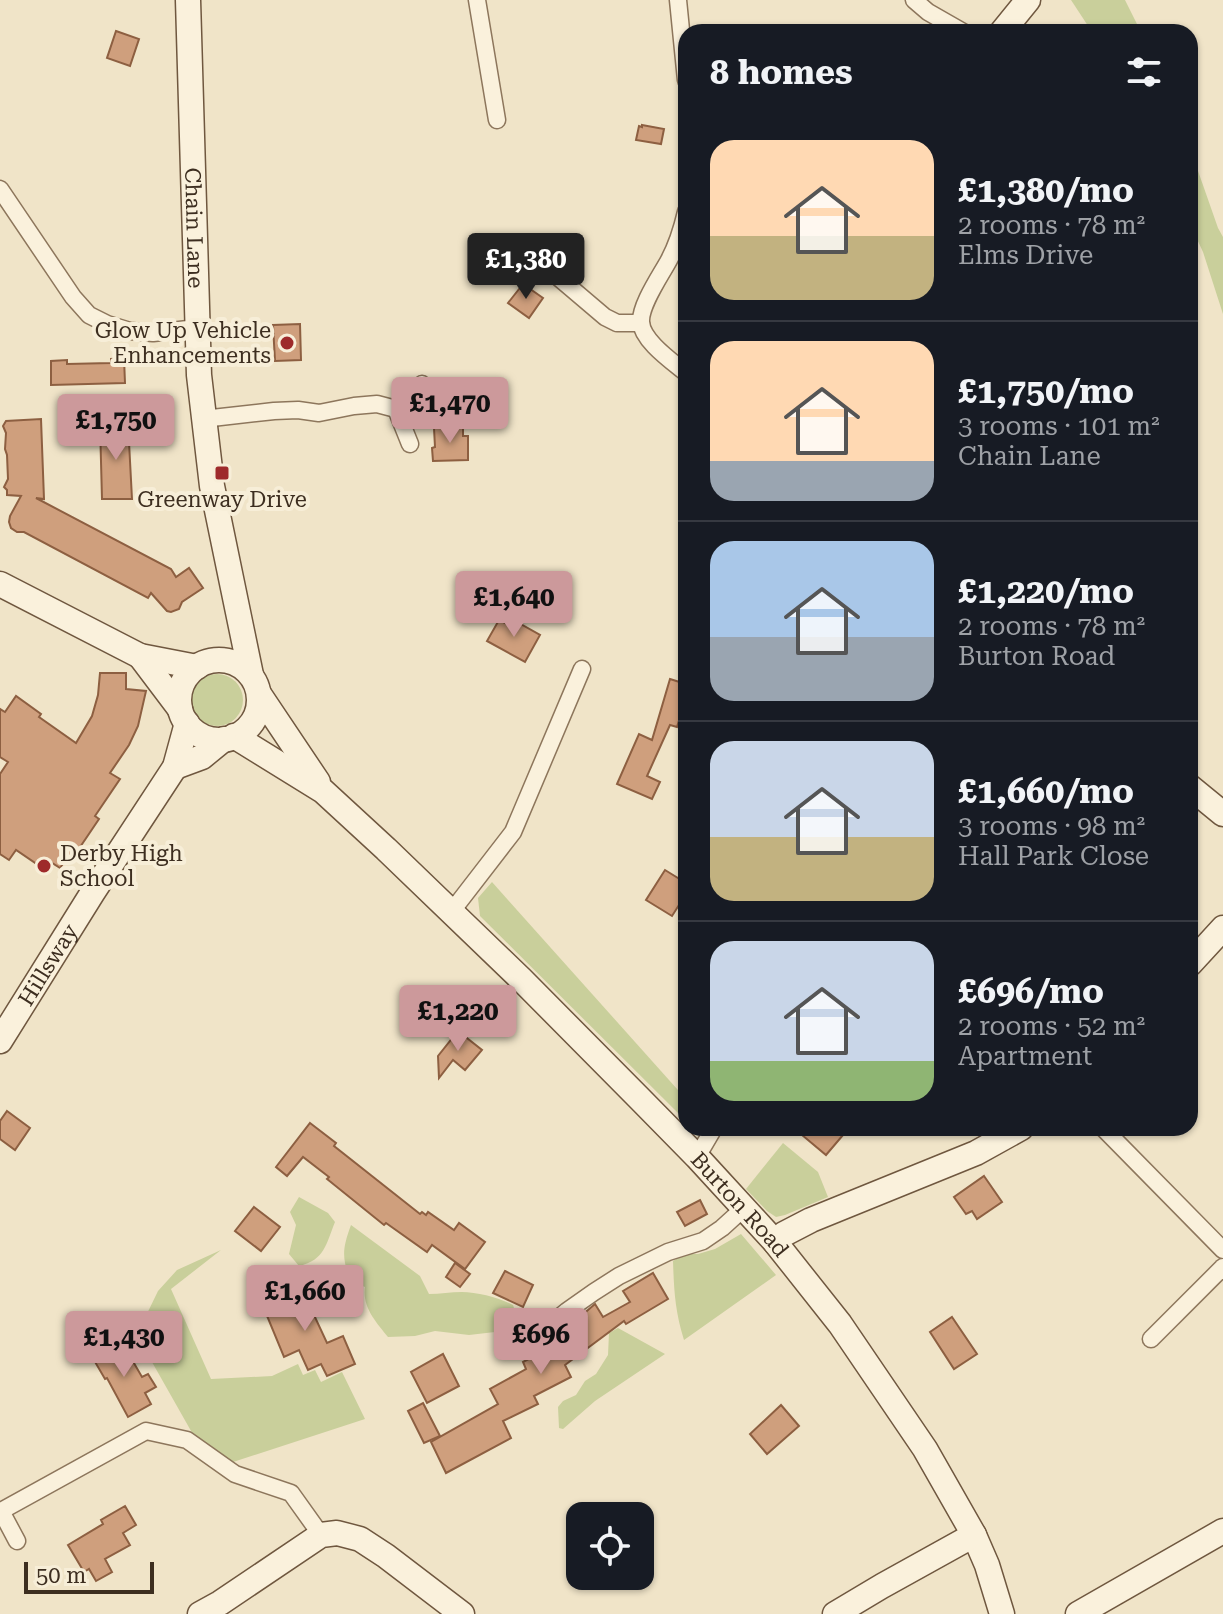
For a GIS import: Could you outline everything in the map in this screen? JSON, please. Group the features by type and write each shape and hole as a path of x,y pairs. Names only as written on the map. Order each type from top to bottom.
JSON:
{"street":[{"name":"Chain Lane","path":"188,0 197,328 203,419 212,486 255,685"},
{"path":"477,0 497,120"},
{"path":"678,0 680,24"},
{"path":"914,0 949,24"},
{"path":"1008,24 1028,0"},
{"path":"0,189 73,297 89,315 130,331 153,333 197,328"},
{"path":"678,238 644,310 641,323 657,348 678,366"},
{"path":"532,255 605,317 617,323 641,323"},
{"path":"396,409 422,384"},
{"path":"203,419 274,411 319,413 377,404 396,409"},
{"path":"396,409 410,444"},
{"path":"0,584 140,656 203,664 220,660 242,667 255,685 258,709 252,722 242,733 229,738 202,757 175,767"},
{"name":"Chain Lane","path":"203,664 228,630 234,596"},
{"path":"140,656 198,734 213,739 229,738"},
{"path":"184,716 180,693 186,678 203,664"},
{"path":"452,911 513,832 582,669"},
{"name":"Burton Road","path":"255,685 323,791"},
{"name":"Hillsway","path":"0,1041 175,767 184,716"},
{"name":"Burton Road","path":"229,738 323,791 678,1127"},
{"path":"1198,794 1223,814"},
{"path":"1198,955 1223,928"},
{"name":"Burton Road","path":"685,1136 697,1157 775,1242 840,1324 925,1449 974,1535 1002,1614"},
{"path":"697,1157 709,1136"},
{"path":"775,1242 811,1220 976,1153 1007,1136"},
{"path":"1111,1136 1223,1250"},
{"path":"526,1345 567,1311 619,1276 668,1252 703,1241 744,1208"},
{"path":"1151,1339 1223,1267"},
{"path":"17,1541 1,1511 146,1431 187,1440 235,1474 291,1493 321,1535"},
{"path":"1078,1614 1223,1531"},
{"path":"200,1614 321,1535 337,1533 360,1539 462,1614"},
{"path":"835,1614 974,1535"}],"green space":[{"path":"1071,0 1125,0 1137,24 1087,24"},
{"path":"1198,171 1223,237 1223,314 1198,241"},
{"path":"217,674 236,681 243,700 236,719 217,726 198,719 191,700 198,681"},
{"path":"492,882 678,1090 678,1113 480,916 478,898"},
{"path":"783,1143 818,1172 828,1197 776,1217 746,1189"},
{"path":"299,1197 328,1213 335,1222 319,1255 299,1266 289,1254 296,1225 290,1212"},
{"path":"351,1225 420,1276 429,1294 474,1293 513,1305 517,1317 512,1330 469,1335 435,1331 415,1336 388,1337 368,1308 365,1287 350,1281 344,1253"},
{"path":"741,1234 776,1275 684,1340 676,1301 673,1261 684,1254 715,1249"},
{"path":"221,1250 171,1289 211,1379 272,1376 298,1364 303,1375 315,1370 321,1382 342,1372 365,1419 230,1463 195,1438 148,1355 142,1324 158,1291 177,1270"},
{"path":"618,1328 665,1354 595,1401 563,1429 559,1428 558,1407 576,1395 585,1381 596,1374 608,1355 609,1333"}],"building":[{"path":"116,31 139,39 130,66 107,58"},
{"path":"639,126 664,129 661,144 636,140"},
{"path":"523,284 543,298 529,318 508,303"},
{"name":"Glow Up Vehicle Enhancements","path":"300,324 301,360 275,361 273,325"},
{"path":"124,358 125,383 51,385 51,361 67,360 67,364 111,363 111,359"},
{"path":"41,419 44,499 36,498 171,569 176,577 189,568 203,588 182,602 179,609 167,611 151,593 148,598 11,528 10,516 21,496 7,495 4,487 8,479 3,426 6,421"},
{"path":"128,423 132,499 102,499 100,424"},
{"path":"463,427 463,436 468,436 468,460 433,461 434,428"},
{"path":"510,618 540,635 525,662 487,641 499,620 507,624"},
{"path":"100,673 126,673 126,689 146,691 138,726 110,773 120,779 95,816 99,819 72,859 68,857 60,868 52,863 47,871 16,850 9,860 0,854 0,774 8,762 0,757 0,709 5,712 16,696 76,743 92,716"},
{"path":"670,679 678,682 677,727 670,725 647,776 660,782 652,799 617,784 639,734 652,740"},
{"path":"665,870 678,878 678,907 672,916 646,900"},
{"path":"458,1031 482,1050 465,1070 453,1060 439,1078 438,1056"},
{"path":"7,1111 30,1128 15,1150 0,1139 0,1121"},
{"path":"310,1123 336,1143 334,1146 420,1214 426,1215 428,1212 454,1230 459,1223 485,1242 465,1269 432,1245 427,1252 386,1223 384,1225 303,1157 287,1176 276,1167"},
{"path":"803,1136 842,1136 826,1155"},
{"path":"984,1176 1002,1202 977,1219 972,1211 966,1214 954,1197"},
{"path":"700,1200 707,1214 685,1226 677,1212"},
{"path":"254,1207 280,1227 261,1251 235,1231"},
{"path":"455,1263 470,1274 460,1287 446,1277"},
{"path":"505,1271 533,1285 523,1307 493,1293"},
{"path":"653,1273 668,1299 626,1324 624,1321 565,1365 571,1377 534,1396 538,1404 503,1421 511,1438 446,1473 431,1442 498,1404 490,1389 526,1369 523,1362 558,1343 555,1338 595,1304 603,1317 630,1302 623,1291"},
{"path":"289,1281 294,1292 297,1290 309,1317 314,1315 327,1343 343,1336 355,1364 327,1376 321,1364 308,1370 299,1350 284,1357 265,1311 276,1306 269,1290"},
{"path":"952,1317 977,1354 954,1369 930,1332"},
{"path":"109,1345 113,1352 121,1348 142,1377 148,1374 156,1387 145,1393 151,1404 128,1417 91,1355"},
{"path":"443,1354 459,1386 427,1403 411,1372"},
{"path":"423,1403 440,1436 424,1443 408,1411"},
{"path":"781,1405 799,1426 767,1454 750,1434"},
{"path":"125,1506 136,1525 123,1533 130,1545 105,1559 112,1572 96,1581 89,1569 84,1572 68,1545 103,1524 101,1520"}],"place":[{"name":"Glow Up Vehicle Enhancements","path":"287,343"},
{"name":"Greenway Drive","path":"222,473"},
{"name":"Derby High School","path":"44,866"}]}
